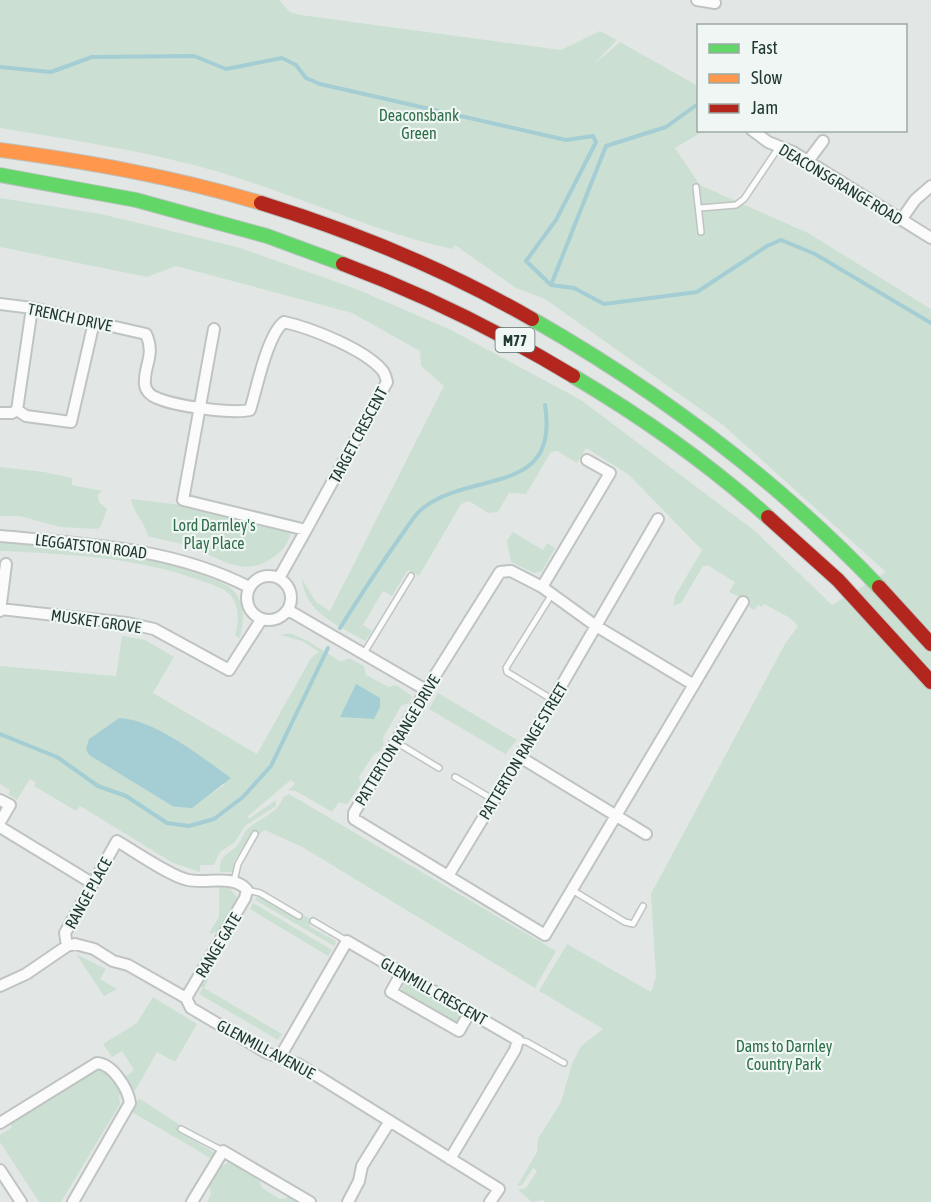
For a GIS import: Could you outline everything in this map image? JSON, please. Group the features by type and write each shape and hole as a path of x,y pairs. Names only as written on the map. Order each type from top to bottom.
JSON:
{"highway":[{"name":"M77","path":"0,149 152,173 267,205 407,256 493,298 634,380 735,454 770,483 871,578 931,644"},
{"name":"M77","path":"1,175 128,198 285,240 424,295 530,348 656,426 748,497 848,590 931,682"}],"street":[{"path":"692,0 715,3"},
{"name":"DEACONSGRANGE ROAD","path":"755,132 808,161 931,238"},
{"path":"808,161 823,141"},
{"path":"901,220 915,200 931,186"},
{"name":"TRENCH DRIVE","path":"0,304 32,308 146,334 150,343 151,357 145,384 148,392 156,398 201,407"},
{"path":"17,410 32,308"},
{"path":"17,410 26,416 71,422 94,322"},
{"name":"TARGET CRESCENT","path":"201,407 241,412 250,410 277,327 284,322 301,326 366,357 383,371 387,382 306,530"},
{"path":"214,329 183,500 306,530 279,578"},
{"path":"0,413 12,413 17,410"},
{"path":"542,587 610,473 587,460"},
{"name":"PATTERTON RANGE STREET","path":"448,876 554,701 658,519"},
{"name":"LEGGATSTON ROAD","path":"0,536 130,548 197,565 249,587"},
{"name":"MUSKET GROVE","path":"6,564 0,610 127,623 154,629 229,670 261,620"},
{"name":"PATTERTON RANGE DRIVE","path":"694,685 596,626 542,587 511,571 500,572 395,742 354,813 354,819 545,935 617,816 743,602"},
{"path":"259,578 279,578 289,589 291,604 288,610 276,620 261,620 249,610 246,594 249,587 259,578"},
{"path":"288,610 426,690"},
{"path":"520,757 646,834"},
{"path":"0,800 10,805 0,822"},
{"path":"0,827 92,883"},
{"name":"RANGE PLACE","path":"67,946 65,933 117,842 184,879 201,882 234,881"},
{"path":"234,881 247,890"},
{"name":"RANGE GATE","path":"186,998 245,898 247,890"},
{"path":"280,1057 347,941"},
{"name":"GLENMILL CRESCENT","path":"347,941 518,1041"},
{"name":"GLENMILL AVENUE","path":"67,946 82,945 94,949 113,961 128,965 186,998 191,1008 267,1053 298,1064 499,1189 490,1202"},
{"path":"0,986 26,974 67,946"},
{"path":"402,972 391,992 459,1031 470,1012"},
{"path":"450,1159 518,1041"},
{"path":"0,1123 97,1063 111,1068 129,1096 130,1103 73,1202"},
{"path":"348,1202 359,1181 362,1166 390,1120"},
{"path":"192,1202 223,1151 310,1202"},
{"path":"0,1170 21,1202"}],"lane":[{"path":"700,208 736,205 744,199 780,147"},
{"path":"696,187 701,232"},
{"path":"363,655 411,576"},
{"path":"552,594 506,669 507,672 554,701"},
{"path":"395,742 439,768"},
{"path":"455,777 494,800"},
{"path":"234,881 238,864 255,834"},
{"path":"247,890 260,893 299,916"},
{"path":"572,890 633,924 643,906"},
{"path":"313,921 347,941"},
{"path":"518,1041 527,1042 564,1063"},
{"path":"181,1129 223,1151"}],"green space":[{"path":"0,0 279,0 290,12 301,15 561,50 600,31 617,40 592,66 620,42 697,85 697,132 702,132 675,148 700,185 808,233 931,309 931,1202 544,1202 543,1200 532,1202 518,1190 526,1188 537,1171 533,1168 522,1185 517,1186 537,1152 538,1139 561,1102 572,1064 581,1046 603,1029 539,991 567,944 651,992 656,977 651,894 785,644 798,626 790,618 764,604 762,607 758,605 754,610 748,606 748,601 729,592 735,582 709,566 703,566 681,603 673,606 675,596 702,550 628,474 586,448 577,463 557,451 551,452 526,494 509,493 498,512 488,513 469,501 461,504 419,576 408,570 392,596 383,591 363,625 372,631 365,641 324,617 309,601 302,579 316,602 330,611 444,386 421,366 420,351 352,313 176,266 147,277 0,247 0,198 101,214 237,247 354,288 451,330 581,400 755,531 832,605 886,572 723,425 545,299 516,288 455,245 452,249 393,233 248,181 165,158 0,128"},
{"path":"0,467 72,478 72,485 102,491 98,495 99,502 107,509 101,526 97,529 61,527 19,516 0,516"},
{"name":"Lord Darnley's Play Place","path":"131,499 182,505 190,509 226,515 230,521 288,530 290,535 282,550 269,560 258,565 237,566 185,545 148,536"},
{"path":"513,532 543,550 547,543 555,548 542,571 534,573 511,562 507,541"},
{"path":"0,542 129,555 179,567 215,580 233,590 240,601 243,619 240,638 235,636 238,619 235,602 228,593 214,585 150,566 101,558 0,551"},
{"path":"290,633 308,641 341,662 349,658 364,666 366,675 389,687 396,685 412,696 409,703 401,706 383,738 384,744 379,752 374,754 359,777 361,784 347,804 339,802 332,812 296,791 288,790 295,784 291,780 247,817 250,818 276,800 276,806 245,826 235,842 220,852 214,865 200,865 200,872 173,863 80,806 76,811 34,786 36,782 30,779 17,800 8,794 10,790 0,784 0,666 116,676 122,636 145,640 174,657 153,693 257,754 311,658 319,652 302,641 280,635","holes":["119,718 142,723 198,755 225,785 195,805 174,807 89,755 86,749 89,739"]},
{"path":"438,693 517,740 506,753 507,755 429,709"},
{"path":"289,794 556,951 535,988 302,847 265,830 259,834 253,832 234,861 233,872 220,872 222,859 238,845 246,831 272,812 283,797"},
{"path":"219,887 229,888 238,898 219,931 211,934 209,933 219,917"},
{"path":"258,896 298,919 302,914 312,920 309,926 336,941 334,946 255,900"},
{"path":"253,903 332,950 328,956 250,909"},
{"path":"76,954 106,969 100,979 117,989 104,996"},
{"path":"205,977 209,978 204,988 282,1034 278,1040 199,994"},
{"path":"405,981 460,1012 460,1019 454,1022 401,991"},
{"path":"153,997 197,1024 175,1062 157,1052 135,1091 124,1078 134,1070 122,1051 112,1057 103,1044 137,1023"},
{"path":"100,1068 108,1073 122,1094 119,1095 120,1104 61,1202 39,1202 0,1142 0,1135 12,1127 10,1123"},
{"path":"139,1098 180,1125 178,1131 215,1153 212,1159 132,1112"},
{"path":"229,1162 259,1179 262,1188 280,1199 290,1197 299,1202 207,1202 211,1194 209,1185 220,1167"}],"water":[{"path":"356,684 380,698 380,707 374,719 340,717"},
{"path":"119,718 133,720 162,732 231,778 192,808 174,807 89,755 86,749 89,739"}],"waterway":[{"path":"0,67 51,72 92,57 194,56 226,69 282,58 296,65 306,78 320,84 566,140 593,136 596,142 556,220 526,261 551,285 574,288 604,304 697,292 767,246 781,240 815,254 931,323"},
{"path":"551,285 606,146 666,127 697,105"},
{"path":"340,628 420,510 443,496 508,477 526,468 539,455 546,434 545,405"},
{"path":"0,734 57,757 98,786 126,796 167,823 189,826 214,819 243,797 271,766 328,648"}],"traffic: fast":[{"path":"0,175 136,200 267,236 343,264"},
{"path":"532,319 626,377 715,440 800,510 879,587"},
{"path":"573,376 674,442 768,517"}],"traffic: slow":[{"path":"0,150 132,171 196,185 261,203"}],"traffic: jam":[{"path":"261,203 331,226 434,268 532,319"},
{"path":"343,264 461,315 573,376"},
{"path":"768,517 838,580 931,682"},
{"path":"879,587 931,644"}],"park label":[{"name":"Deaconsbank Green","path":"419,124"},
{"name":"Dams to Darnley Country Park","path":"784,1055"}]}
